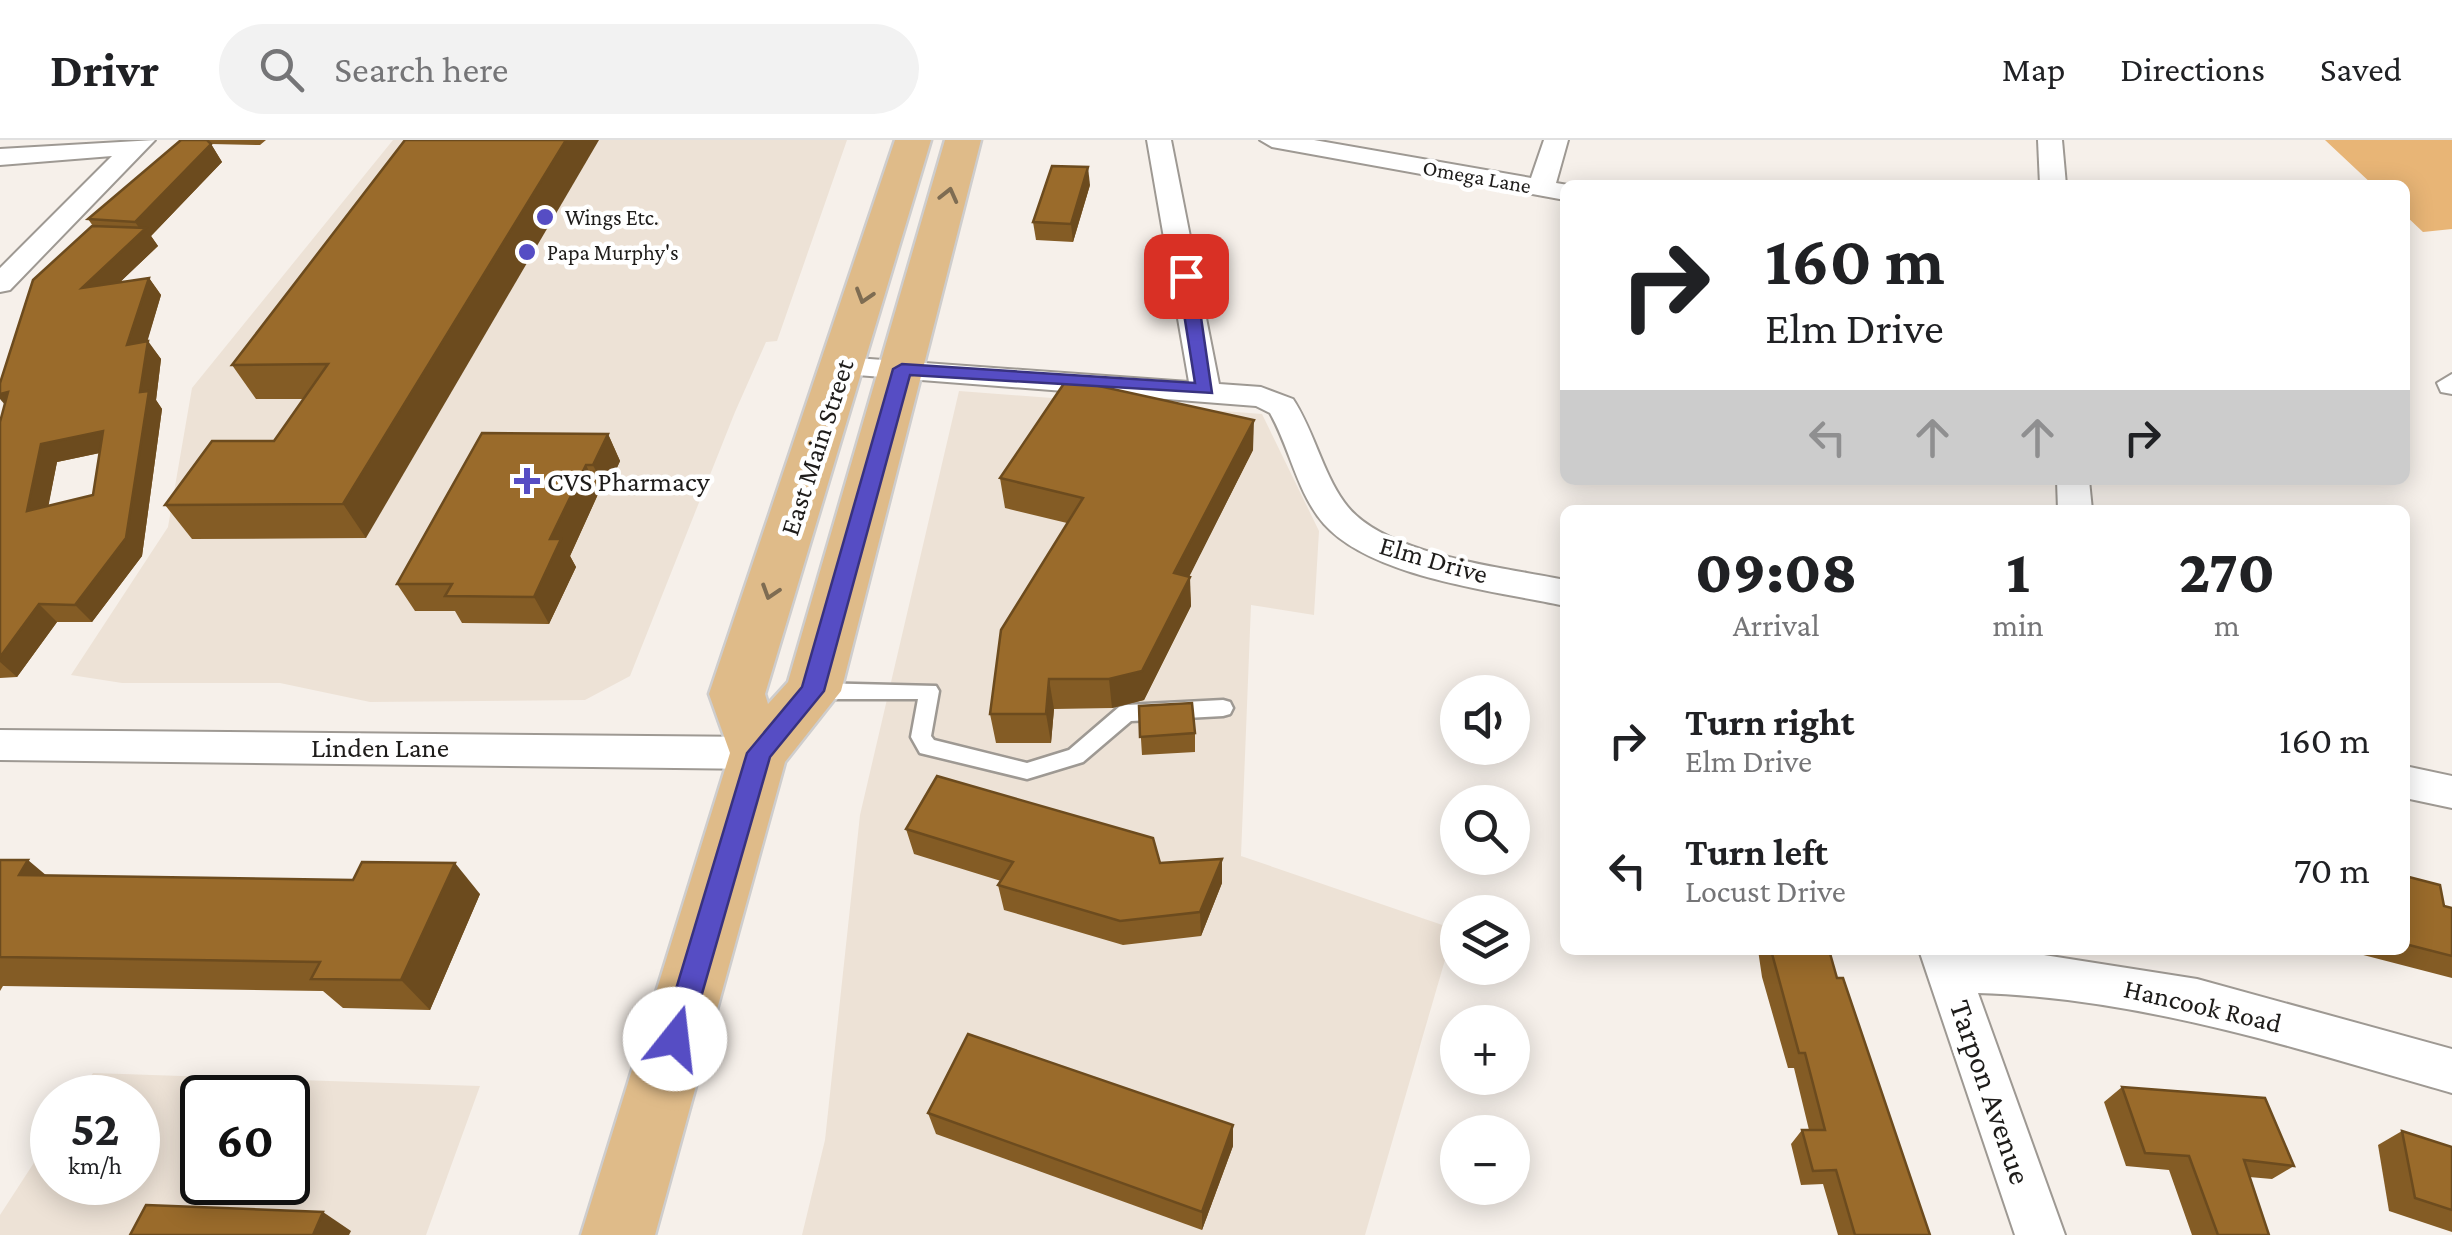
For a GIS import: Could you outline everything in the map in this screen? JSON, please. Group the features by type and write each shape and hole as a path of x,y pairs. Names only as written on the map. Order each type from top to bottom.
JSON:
{"main road":[{"name":"East Main Street","path":"759,753 737,694 913,140"},
{"path":"618,1235 759,753 813,691 963,140"}],"street":[{"path":"1160,140 1205,389"},
{"name":"Omega Lane","path":"1272,140 1553,190"},
{"path":"1553,190 1556,140"},
{"path":"2050,140 2053,180"},
{"path":"0,157 138,145"},
{"path":"0,284 138,145"},
{"name":"Elm Drive","path":"842,366 1261,396 1282,406 1333,512 1350,531 1383,549 1560,592"},
{"name":"Linden Lane","path":"0,745 759,753"},
{"path":"2410,783 2452,792"},
{"name":"Hancook Road","path":"1945,961 2197,999 2452,1071"},
{"name":"Tarpon Avenue","path":"1945,961 2040,1235"}],"lane":[{"path":"813,691 929,691 922,737 927,747 1014,771 1037,770 1076,756 1126,713 1223,708"}],"shaded area":[{"path":"393,140 847,140 777,341 766,342 735,412 630,676 585,700 370,702 280,683 122,683 71,675 168,527 192,388"},
{"path":"2325,140 2452,140 2452,229 2423,232 2410,220 2410,180 2368,180"},
{"path":"959,391 1262,414 1319,531 1314,615 1251,605 1241,856 1440,924 1440,977 1365,1235 802,1235 825,1140 860,815"},
{"path":"160,1075 180,1076 180,1205 310,1205 310,1080 480,1086 426,1235 0,1235 0,1215 30,1169 30,1205 160,1205"}],"building":[{"path":"181,140 207,140 211,144 135,222 88,219"},
{"path":"405,140 566,140 343,504 165,505 212,441 274,441 328,364 232,365"},
{"path":"1052,166 1088,167 1071,224 1033,222"},
{"path":"92,226 146,228 82,288 149,278 127,345 148,341 140,392 149,391 126,538 75,605 39,604 0,657 0,422 8,392 0,394 0,383 33,280","holes":["103,431 93,495 27,511 41,444"]},
{"path":"1067,379 1254,420 1174,573 1190,577 1142,671 1109,679 1049,679 1046,714 990,714 1001,630 1083,498 1000,478"},
{"name":"CVS Pharmacy","path":"482,433 608,434 593,465 586,465 550,539 561,539 534,597 445,596 452,584 397,584"},
{"path":"1192,703 1195,733 1140,737 1139,706"},
{"path":"937,776 1153,838 1160,863 1222,859 1200,912 1120,921 998,885 1013,862 906,829"},
{"path":"0,860 28,860 19,875 353,880 362,862 455,863 401,980 311,979 320,962 0,957"},
{"path":"2410,877 2440,885 2444,906 2452,908 2452,956 2410,945"},
{"path":"1772,955 1830,955 1837,978 1843,978 1930,1235 1855,1235 1836,1170 1813,1171 1802,1130 1825,1130 1805,1053 1799,1053"},
{"path":"968,1034 1233,1125 1202,1212 928,1113"},
{"path":"2122,1087 2265,1098 2294,1166 2244,1160 2269,1235 2218,1235 2189,1156 2145,1153"},
{"path":"2402,1131 2452,1147 2452,1210 2415,1198"},
{"path":"146,1205 323,1212 313,1235 130,1235"}],"place":[{"name":"Wings Etc.","path":"545,217"},
{"name":"Papa Murphy's","path":"527,252"},
{"name":"CVS Pharmacy","path":"527,481"}],"route":[{"path":"675,1039 759,753 813,691 902,369 1205,389 1186,276"}]}
